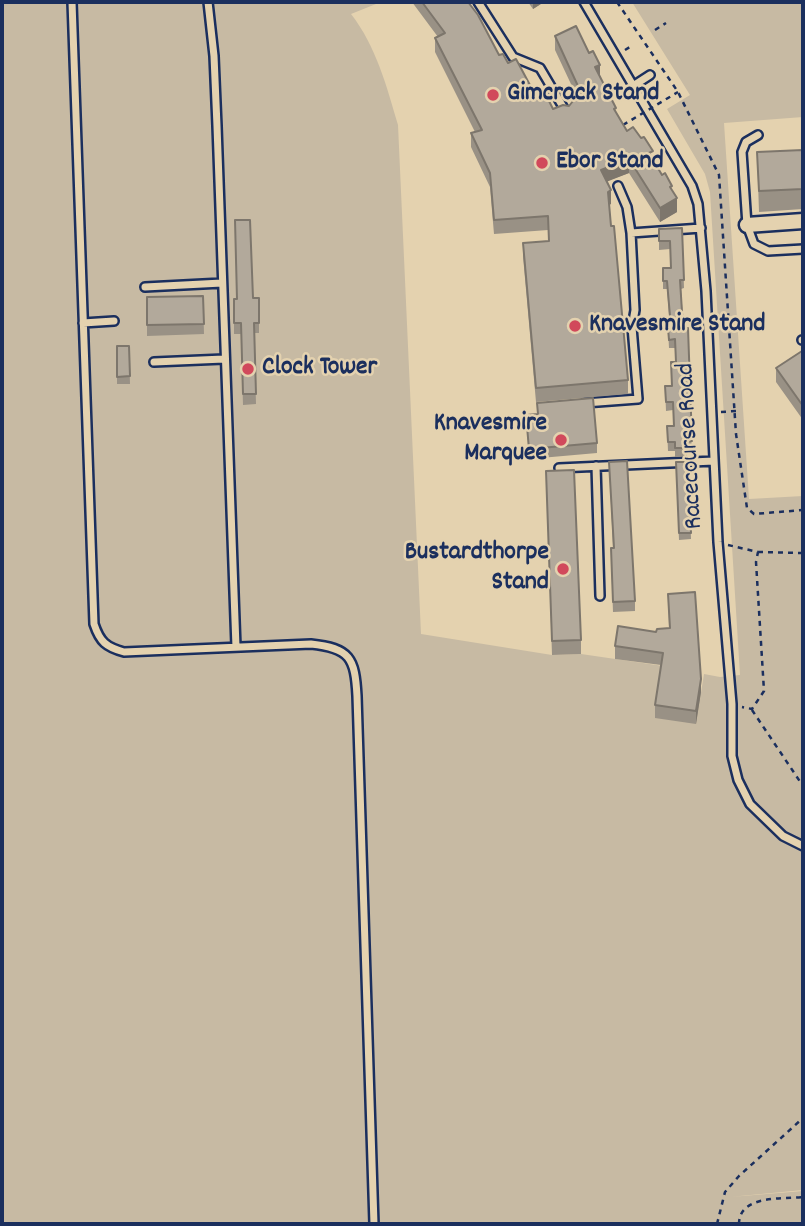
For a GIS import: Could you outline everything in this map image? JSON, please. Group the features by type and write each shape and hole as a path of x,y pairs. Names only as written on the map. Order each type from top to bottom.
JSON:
{"street":[{"path":"747,225 803,221"}],"lane":[{"path":"72,2 94,624 100,640 109,648 124,652 311,644 329,646 345,653 354,664 374,1224"},
{"path":"208,2 215,70 236,647"},
{"path":"478,2 513,57 540,68 567,114"},
{"name":"Racecourse Road","path":"584,2 692,186 698,204 718,542 732,704 732,756 738,780 750,804 783,836 803,846"},
{"path":"633,86 650,75"},
{"path":"758,135 746,142 742,152 747,225 754,244 768,251 803,249"},
{"path":"572,405 638,399 632,327 635,310 631,233 626,207 618,186"},
{"path":"631,233 701,229"},
{"path":"145,287 222,283"},
{"path":"83,323 114,321"},
{"path":"154,362 224,359"},
{"path":"559,468 714,461"},
{"path":"596,466 600,596"}],"path":[{"path":"617,2 678,92 719,174 736,433 747,508 754,514 803,510"},
{"path":"655,30 666,23"},
{"path":"615,130 678,92"},
{"path":"722,227 731,226"},
{"path":"718,542 758,552 803,553"},
{"path":"752,709 764,691 756,562 758,552"},
{"path":"732,704 752,709 803,786"},
{"path":"717,1224 725,1192 738,1176 803,1118"},
{"path":"739,1224 739,1216 744,1208 755,1202 803,1197"}],"shaded area":[{"path":"2,2 381,2 351,14 374,53 398,125 421,634 552,655 581,654 677,668 696,724 704,674 720,677 740,675 710,192 705,174 667,109 690,95 632,2 803,2 803,117 724,123 749,499 803,496 803,1190 730,1197 803,1191 803,1224 2,1224"}],"building":[{"path":"422,2 468,2 499,55 503,54 508,63 516,59 538,100 547,97 553,109 569,106 583,97 555,36 576,26 589,53 593,51 600,65 595,67 627,131 633,127 641,138 644,137 653,151 649,153 662,175 665,173 677,198 660,208 629,159 601,170 611,190 608,192 611,226 614,226 628,380 536,388 523,243 549,241 548,216 494,220 490,173 471,133 482,130 435,38 445,33"},
{"path":"803,150 803,189 759,191 757,152"},
{"path":"235,220 250,220 253,298 259,298 259,323 254,323 256,394 243,394 241,323 234,323 234,299 237,299"},
{"path":"682,228 684,280 680,280 683,328 688,328 692,441 687,441 687,448 675,448 675,442 668,442 667,426 674,426 673,402 666,402 665,386 672,386 671,362 676,362 675,339 669,340 668,328 671,328 667,281 663,281 663,268 671,268 670,241 659,241 659,229"},
{"path":"203,296 204,324 147,325 147,297"},
{"path":"117,346 129,346 130,376 117,377"},
{"path":"803,352 803,406 776,368"},
{"path":"593,398 597,443 529,449 526,415 538,414 537,403"},
{"path":"627,461 635,601 613,602 611,548 614,548 609,462"},
{"path":"676,462 688,462 691,533 679,533"},
{"name":"Bustardthorpe Stand","path":"574,470 581,640 552,641 546,471"},
{"path":"695,592 701,679 696,711 655,705 663,653 615,646 618,626 656,632 657,629 670,628 668,594"}],"place":[{"name":"Gimcrack Stand","path":"493,95"},
{"name":"Ebor Stand","path":"542,163"},
{"name":"Knavesmire Stand","path":"575,326"},
{"name":"Clock Tower","path":"248,369"},
{"name":"Knavesmire Marquee","path":"561,440"},
{"name":"Bustardthorpe Stand","path":"563,569"}]}
